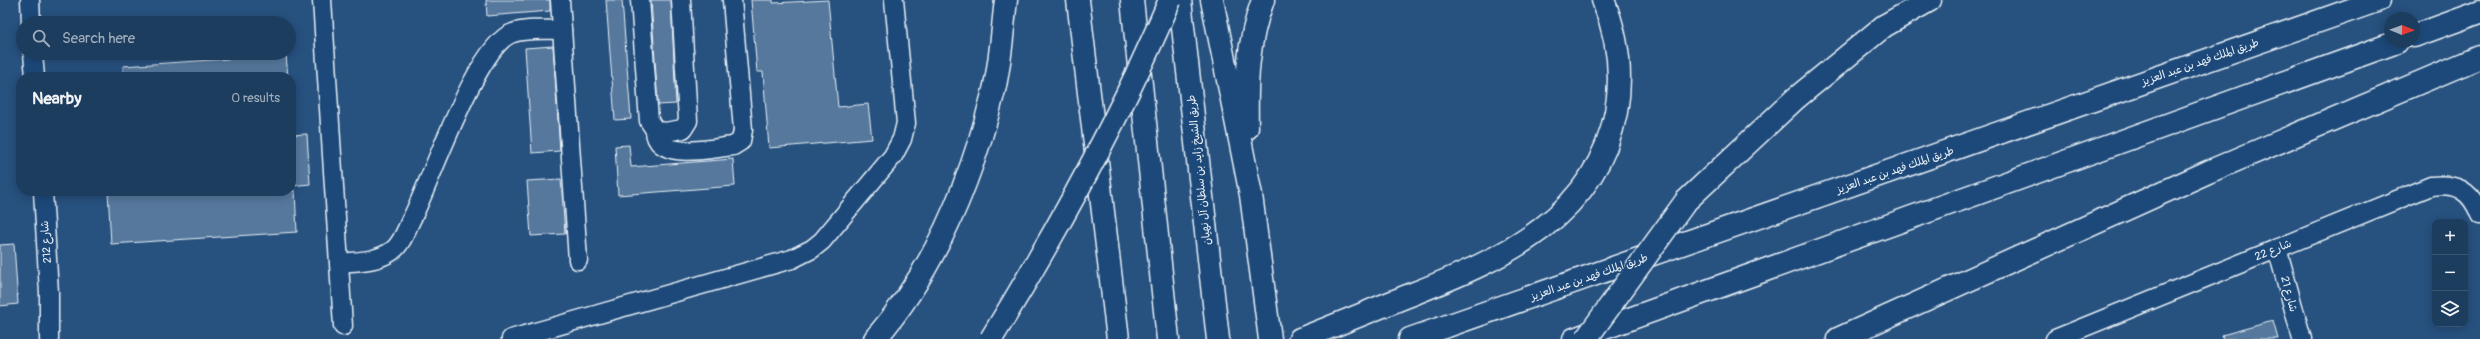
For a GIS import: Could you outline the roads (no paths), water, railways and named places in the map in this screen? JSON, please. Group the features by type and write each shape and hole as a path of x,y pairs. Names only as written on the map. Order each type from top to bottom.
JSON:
{"highway":[{"path":"875,339 886,326 927,263 964,186 994,92 1006,0"},
{"path":"1078,0 1118,339"},
{"path":"1132,0 1168,335"},
{"path":"991,339 1037,264 1098,154 1170,0"},
{"name":"طريق الشيخ زايد بن سلطان آل نهيان","path":"1180,0 1218,339"},
{"path":"1212,0 1251,195 1270,339"},
{"path":"1251,195 1246,74 1251,36 1263,0"},
{"path":"1300,339 1484,265 1531,238 1564,211 1582,189 1600,159 1615,114 1620,80 1619,58 1616,36 1603,0"},
{"path":"1586,339 1686,201 1795,99 1884,26 1930,0"},
{"name":"طريق الملك فهد بن عبد العزيز","path":"1410,339 2379,0"},
{"path":"2420,34 2480,12"},
{"path":"1574,339 2384,47"},
{"path":"1838,339 2208,172 2480,57"}],"street":[{"path":"30,0 31,16"},
{"path":"322,0 343,326"},
{"path":"560,0 578,260"},
{"path":"640,0 648,117 650,124 655,130 655,135 660,146 671,151 733,146 741,141 743,130 732,0"},
{"path":"655,130 665,132 680,130 685,127 688,121 681,0"},
{"path":"511,339 792,259 812,249 822,241 892,156 902,139 906,123 894,0"},
{"path":"340,263 375,260 394,250 401,241 421,201 451,126 489,52 512,33 562,30"},
{"path":"34,60 35,72"},
{"name":"شارع 22","path":"2055,339 2431,186 2444,184 2464,190 2474,202 2480,215"},
{"name":"شارع 212","path":"43,196 50,293 58,339"},
{"name":"شارع 21","path":"2277,248 2302,339"},
{"name":"شارع 212","path":"48,339 50,293"}]}
